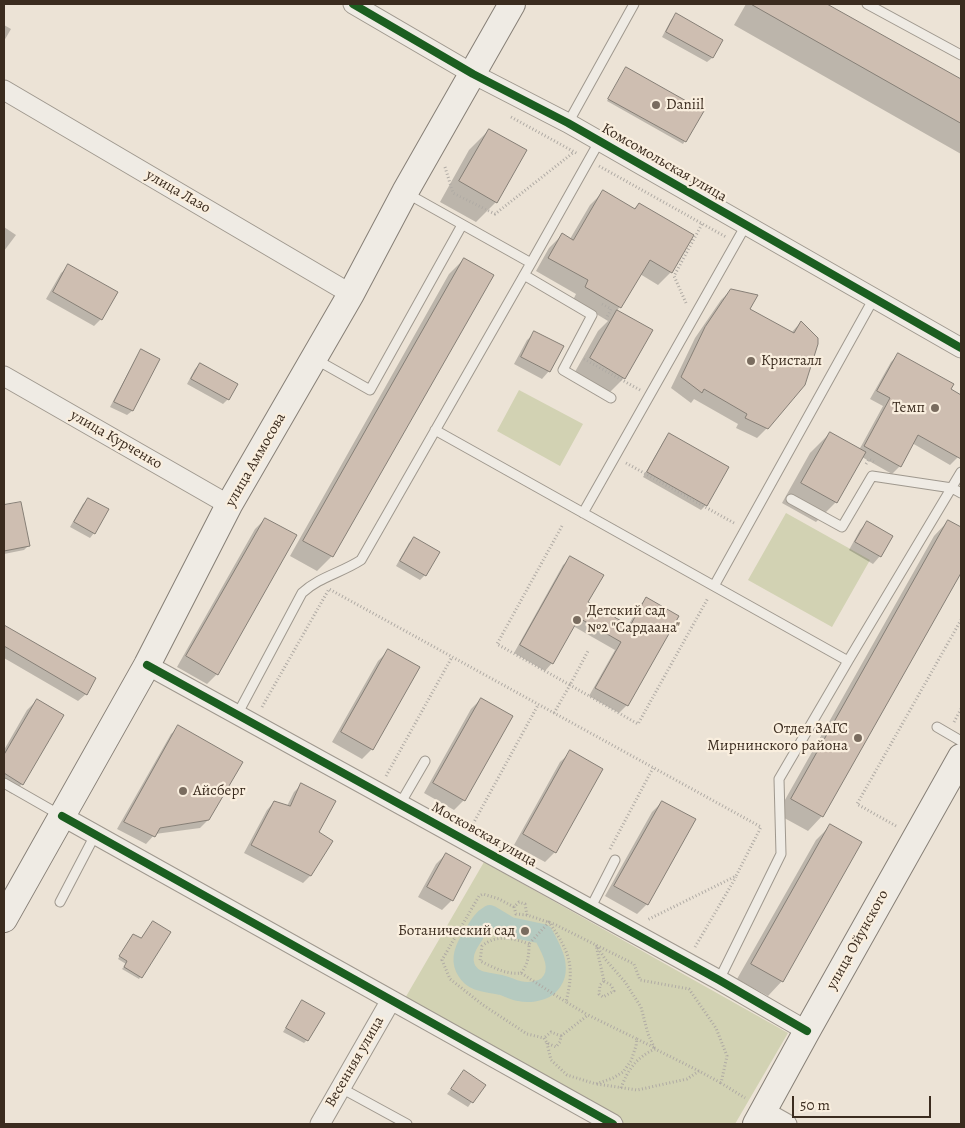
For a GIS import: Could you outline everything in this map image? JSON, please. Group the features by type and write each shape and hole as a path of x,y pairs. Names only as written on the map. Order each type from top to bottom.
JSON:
{"main road":[{"name":"улица Аммосова","path":"4,918 147,665 229,505 352,294 405,192 512,4"},
{"name":"улица Ойунского","path":"760,1118 807,1030 961,757"}],"street":[{"name":"Комсомольская улица","path":"353,4 473,74 568,123 961,348"},
{"name":"улица Лазо","path":"4,90 352,294"},
{"name":"улица Курченко","path":"4,376 229,505"},
{"name":"Московская улица","path":"147,665 241,706 405,797 590,909 723,972 807,1030"},
{"path":"62,816 612,1124"},
{"name":"Весенняя улица","path":"320,1124 391,1000"},
{"path":"760,1118 788,1124"}],"lane":[{"path":"568,123 634,4"},
{"path":"868,4 961,56"},
{"path":"241,706 302,594 312,584 346,570 360,560 599,142"},
{"path":"405,192 531,263"},
{"path":"314,359 370,390 462,224"},
{"path":"583,513 746,225"},
{"path":"524,275 592,315 563,370 611,398"},
{"path":"712,589 874,298"},
{"path":"435,430 583,513 712,589 848,661"},
{"path":"723,972 782,854 779,779 961,472"},
{"path":"791,499 842,527 872,476 952,488 961,493"},
{"path":"937,727 961,741"},
{"path":"405,797 425,761"},
{"path":"4,783 62,816"},
{"path":"60,902 95,835"},
{"path":"590,909 615,860"},
{"path":"341,1088 408,1124"}],"path":[{"path":"507,114 735,242"},
{"path":"440,173 444,165 453,192 494,214 574,152"},
{"path":"690,312 674,276 702,224"},
{"path":"594,300 611,309 602,326"},
{"path":"588,350 584,359 643,392"},
{"path":"615,457 746,530"},
{"path":"864,467 869,459 877,463"},
{"path":"562,526 497,644 638,724 712,589"},
{"path":"262,707 329,590 761,827 736,876 695,947"},
{"path":"896,826 857,804 961,620"},
{"path":"554,713 588,651"},
{"path":"386,776 452,657"},
{"path":"473,824 538,704"},
{"path":"241,706 262,707 270,712"},
{"path":"607,854 653,768"},
{"path":"378,772 386,776 405,797"},
{"path":"465,820 481,829"},
{"path":"654,924 646,920 736,876"},
{"path":"699,1071 687,1079 637,1090 596,1084 567,1074 551,1060 544,1038 527,1034 483,1005 450,979 442,960 478,896 483,894 499,899 514,907 516,914 528,915 549,922 634,964 640,980 689,989 716,1028 727,1056 721,1083"},
{"path":"514,907 519,902 525,904 528,915"},
{"path":"521,973 526,967 529,957 529,944 549,922"},
{"path":"549,922 565,946 570,961 570,982 566,1002"},
{"path":"529,944 505,938 490,939 482,946 480,960 494,968 513,974 521,973 588,1015 721,1083 760,1118"},
{"path":"687,942 723,972"},
{"path":"596,945 604,981 611,985 614,991 603,997 599,994 600,985 604,981"},
{"path":"596,945 605,959 625,982 641,1007 648,1034 655,1049"},
{"path":"547,1043 556,1046 560,1042 561,1036 588,1015"},
{"path":"544,1038 551,1032 561,1036"},
{"path":"596,1084 623,1072 631,1061 636,1046 636,1039"},
{"path":"621,1088 626,1074 638,1059 655,1049"}],"green space":[{"path":"519,390 583,424 560,466 497,431"},
{"path":"786,513 870,560 832,627 748,580"},
{"name":"Ботанический сад","path":"484,862 788,1033 735,1124 624,1124 404,1000"}],"building":[{"path":"751,4 827,4 961,79 961,123"},
{"path":"676,13 723,40 713,58 666,32"},
{"name":"Daniil","path":"626,67 704,111 686,142 608,99"},
{"path":"489,129 527,150 497,203 459,181"},
{"path":"603,190 635,209 639,203 694,235 672,273 650,260 621,308 585,287 588,280 548,258 562,233 573,240"},
{"path":"464,258 494,275 333,557 303,541"},
{"path":"68,264 118,292 102,320 53,292"},
{"name":"Кристалл","path":"731,289 758,295 750,309 794,333 801,321 818,338 818,344 805,385 768,429 745,418 747,414 704,389 702,393 681,377 705,327"},
{"path":"617,310 653,330 625,379 590,358"},
{"path":"534,331 564,346 550,372 521,357"},
{"path":"141,349 160,359 133,411 114,402"},
{"name":"Темп","path":"898,353 954,384 951,389 961,395 961,459 918,435 901,467 864,446 890,398 877,391"},
{"path":"200,363 238,384 229,400 191,379"},
{"path":"830,432 866,452 837,503 801,483"},
{"path":"669,433 729,467 707,506 647,472"},
{"path":"88,498 109,509 95,534 74,522"},
{"path":"21,502 30,546 4,551 4,505"},
{"path":"265,518 297,535 218,675 186,656"},
{"path":"948,520 961,527 961,573 823,817 791,799"},
{"path":"867,521 893,536 881,557 855,542"},
{"path":"414,537 440,552 426,576 400,561"},
{"path":"570,556 604,575 588,602 630,626 646,597 679,616 628,706 595,688 621,642 579,618 553,664 520,645"},
{"path":"4,625 96,678 87,695 4,646"},
{"path":"388,649 420,667 373,750 341,732"},
{"path":"481,698 513,716 465,801 433,783"},
{"path":"37,699 64,715 23,785 4,773 4,755"},
{"name":"Айсберг","path":"178,725 243,762 209,820 160,828 155,837 124,822"},
{"path":"570,750 603,769 556,853 523,834"},
{"path":"301,783 336,801 319,832 333,841 311,876 251,845 274,801 290,806"},
{"path":"662,801 696,819 648,905 614,886"},
{"path":"830,824 862,842 783,982 751,964"},
{"path":"446,853 471,867 453,901 427,887"},
{"path":"153,921 171,932 142,978 124,967 127,961 119,956 133,934 141,938"},
{"path":"302,1000 325,1013 308,1041 286,1028"},
{"path":"464,1070 486,1085 473,1103 451,1089"}],"waterway":[{"path":"490,915 510,927 543,934 553,954 556,967 553,980 548,986 538,991 523,992 482,981 470,975 464,963 465,950 479,926 490,915"}],"cycle path":[{"path":"353,4 473,74 568,123 961,348"},
{"path":"147,665 719,980 807,1031"},
{"path":"62,816 613,1124"}],"place":[{"name":"Daniil","path":"656,105"},
{"name":"Кристалл","path":"751,361"},
{"name":"Темп","path":"935,408"},
{"name":"Детский сад №2 \"Сардаана\"","path":"577,620"},
{"name":"Отдел ЗАГС Мирнинского района","path":"858,738"},
{"name":"Айсберг","path":"183,791"},
{"name":"Ботанический сад","path":"525,931"}]}
